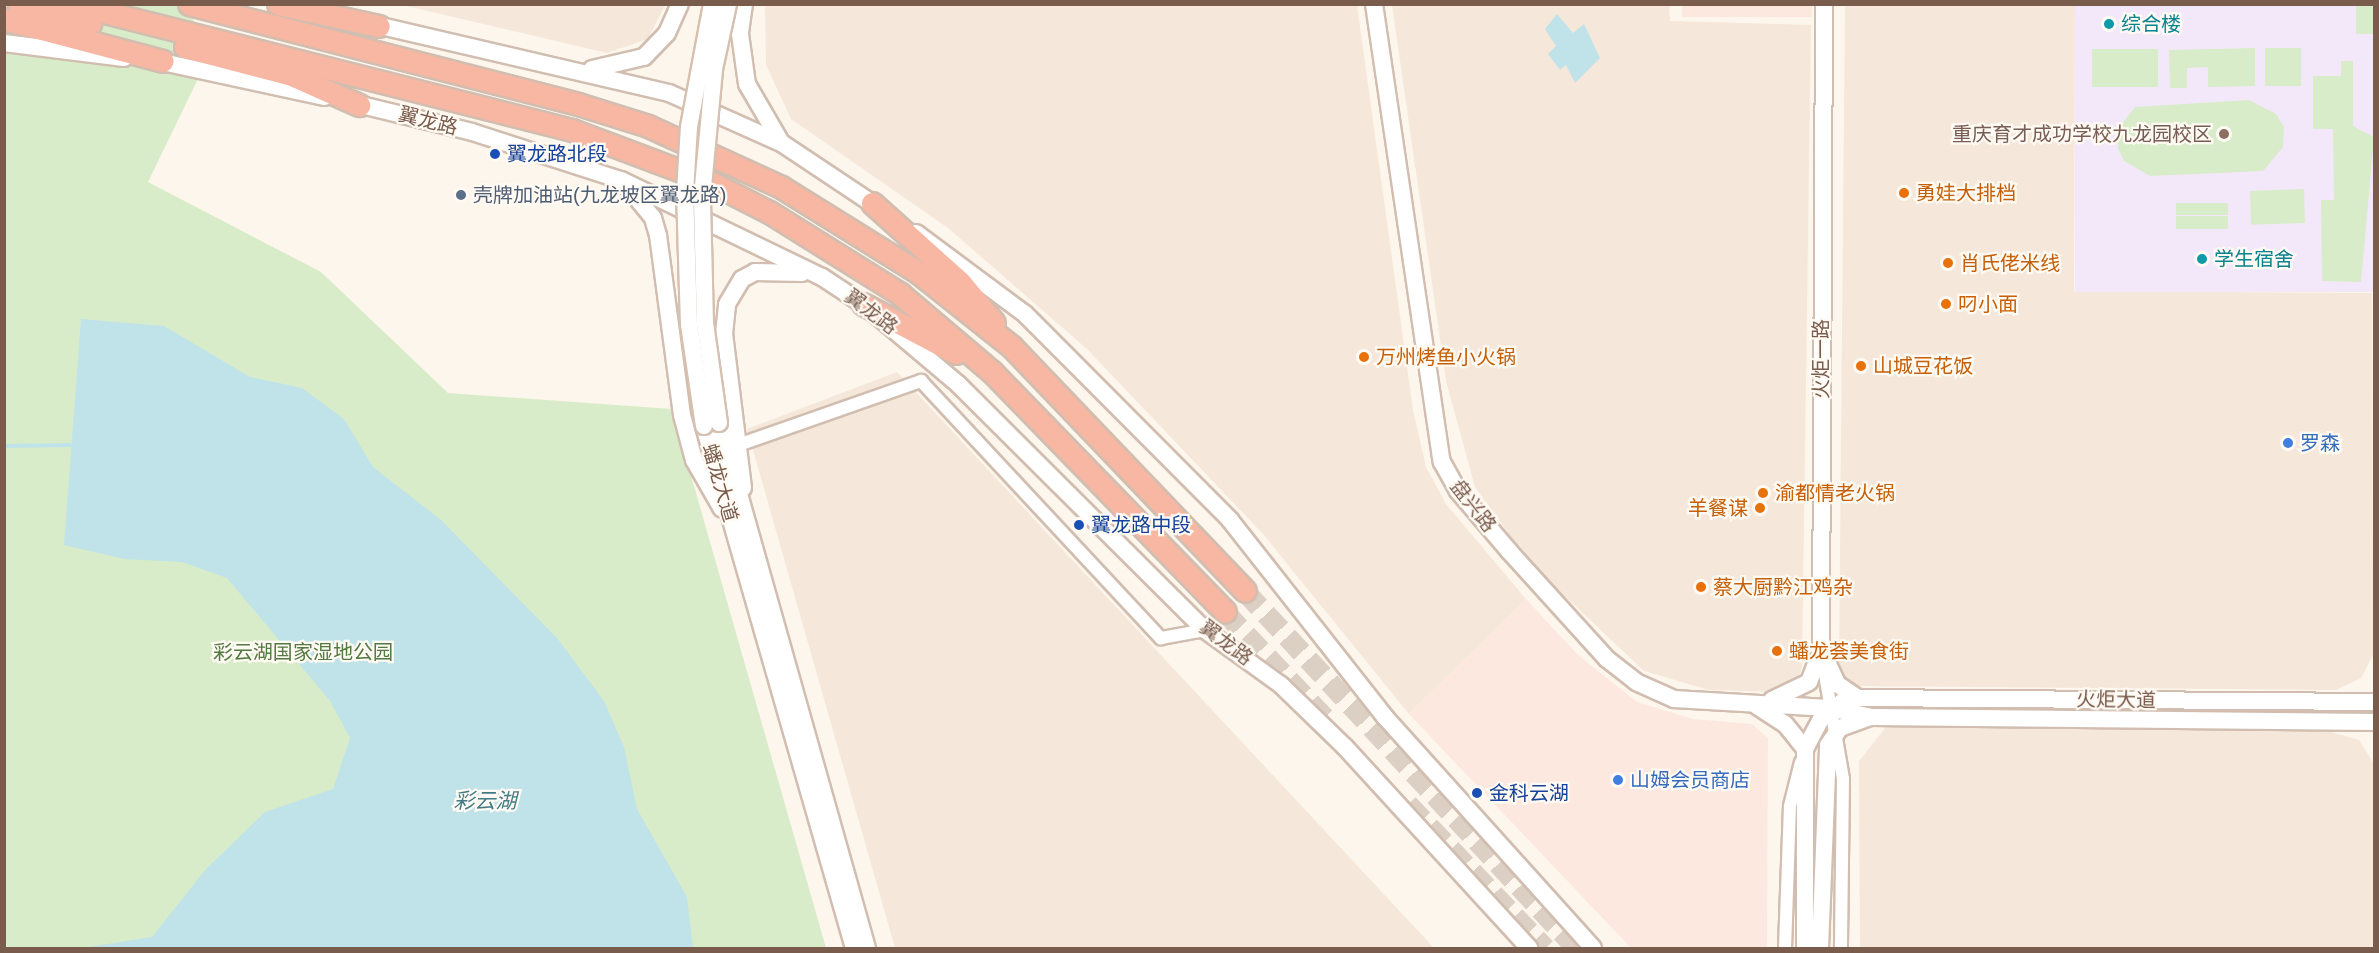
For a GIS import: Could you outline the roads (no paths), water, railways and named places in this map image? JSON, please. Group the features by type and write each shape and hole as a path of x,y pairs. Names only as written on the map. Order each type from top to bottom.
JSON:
{"highway":[{"path":"19,4 292,67 359,105"},
{"name":"翼龙路","path":"73,4 292,67 572,129 708,181 836,251 900,294 992,372 1225,612"},
{"path":"189,4 578,104 715,154 851,227 1012,347"},
{"path":"278,4 309,8 378,26"},
{"path":"4,19 163,61"},
{"path":"872,203 974,296 1012,347 1245,591"},
{"path":"863,304 992,372"}],"main road":[{"path":"563,70 628,65 644,57 667,33 680,4"},
{"name":"蟠龙大道","path":"712,4 689,127 685,192 689,325 711,424 854,948"},
{"name":"蟠龙大道","path":"711,424 705,324 702,197 714,69 728,4"},
{"path":"744,4 740,34 747,84 765,123 783,144"},
{"name":"盘兴路","path":"1374,4 1436,430 1442,462 1458,491 1592,642 1636,682 1674,699 1829,708 1872,717"},
{"name":"火炬一路","path":"1824,4 1821,649 1837,684 1858,698"},
{"path":"378,26 669,93 783,144 982,277 1025,314 1222,512 1385,717 1593,948"},
{"name":"翼龙路","path":"4,43 163,61 359,105 551,154 621,180 822,277 863,304 958,384 1205,630 1281,685 1345,747 1529,948"},
{"path":"621,180 653,218 658,235 688,440 738,523"},
{"path":"738,523 741,444 724,334 733,290 742,279 769,269 822,277"},
{"name":"蟠龙大道","path":"738,523 867,948"},
{"path":"1753,704 1799,692 1816,671 1821,649"},
{"name":"火炬大道","path":"1829,708 1858,698 2374,702"},
{"path":"1753,704 1772,713 1805,749 1815,792 1820,948"},
{"path":"1805,749 1829,708"},
{"path":"1805,948 1815,792 1827,745 1834,733 1850,722 1872,717"},
{"name":"火炬大道","path":"1872,717 2374,722"}],"street":[{"path":"741,444 921,381 1161,638 1205,630"},
{"path":"1821,649 1829,708 1843,779 1841,948"},
{"path":"1785,948 1790,806 1805,749"}],"water":[{"path":"1557,14 1573,33 1584,24 1600,58 1575,83 1566,65 1560,70 1548,54 1556,46 1545,29"},
{"name":"彩云湖","path":"81,319 164,326 250,377 302,388 344,419 373,467 441,520 557,638 604,701 624,747 637,809 687,897 693,948 82,948 152,937 206,869 265,812 333,789 350,738 330,701 227,578 182,562 124,559 64,545"}],"waterway":[{"path":"4,446 70,445"}],"tunnel":[{"path":"1245,591 1577,948"},
{"path":"1225,612 1328,721"},
{"path":"1408,804 1545,948"}],"place":[{"name":"综合楼","path":"2109,24"},
{"name":"重庆育才成功学校九龙园校区","path":"2224,134"},
{"name":"翼龙路北段","path":"495,154"},
{"name":"勇娃大排档","path":"1904,193"},
{"name":"壳牌加油站(九龙坡区翼龙路)","path":"461,195"},
{"name":"学生宿舍","path":"2202,259"},
{"name":"肖氏佬米线","path":"1948,263"},
{"name":"叼小面","path":"1946,304"},
{"name":"万州烤鱼小火锅","path":"1364,357"},
{"name":"山城豆花饭","path":"1861,366"},
{"name":"罗森","path":"2288,443"},
{"name":"渝都情老火锅","path":"1763,493"},
{"name":"羊餐谋","path":"1760,508"},
{"name":"翼龙路中段","path":"1079,525"},
{"name":"蔡大厨黔江鸡杂","path":"1701,587"},
{"name":"蟠龙荟美食街","path":"1777,651"},
{"name":"山姆会员商店","path":"1618,780"},
{"name":"金科云湖","path":"1477,793"}],"park label":[{"name":"彩云湖国家湿地公园","path":"303,652"}]}
